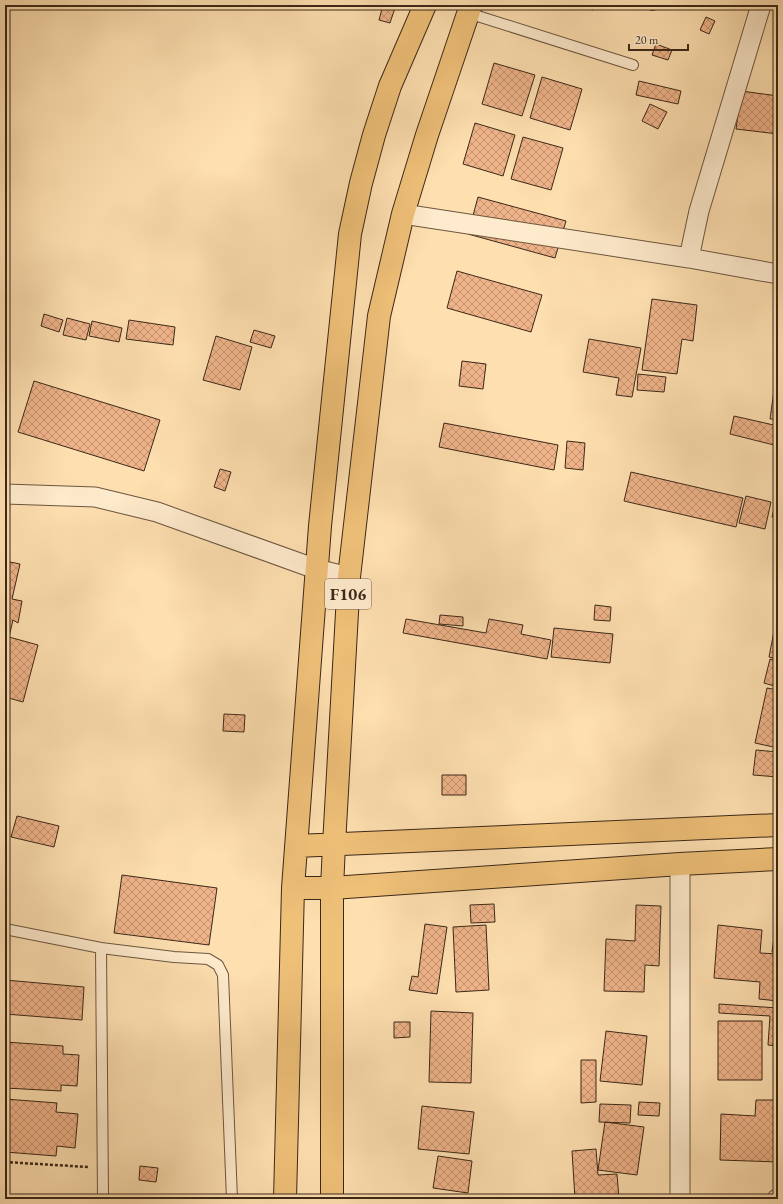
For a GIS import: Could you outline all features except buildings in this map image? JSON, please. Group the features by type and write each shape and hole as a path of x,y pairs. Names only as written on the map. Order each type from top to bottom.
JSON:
{"main road":[{"name":"F106","path":"285,1199 293,888 316,569 352,226 361,183 376,128 390,86 425,5"},
{"name":"F106","path":"332,1199 332,888 334,845 349,577 379,316 403,214 427,134 470,9"},
{"path":"296,846 778,825"},
{"path":"293,888 332,888 680,864 778,859"}],"street":[{"path":"689,258 699,211 761,5"},
{"path":"403,214 689,258 778,274"},
{"path":"5,494 95,497 157,512 316,569 349,577"},
{"path":"680,864 680,1199"}],"lane":[{"path":"470,9 633,65"},
{"path":"5,929 101,948 174,957 208,959 218,965 223,975 232,1199"},
{"path":"101,948 103,1199"}],"path":[{"path":"5,1162 102,1168"}]}
